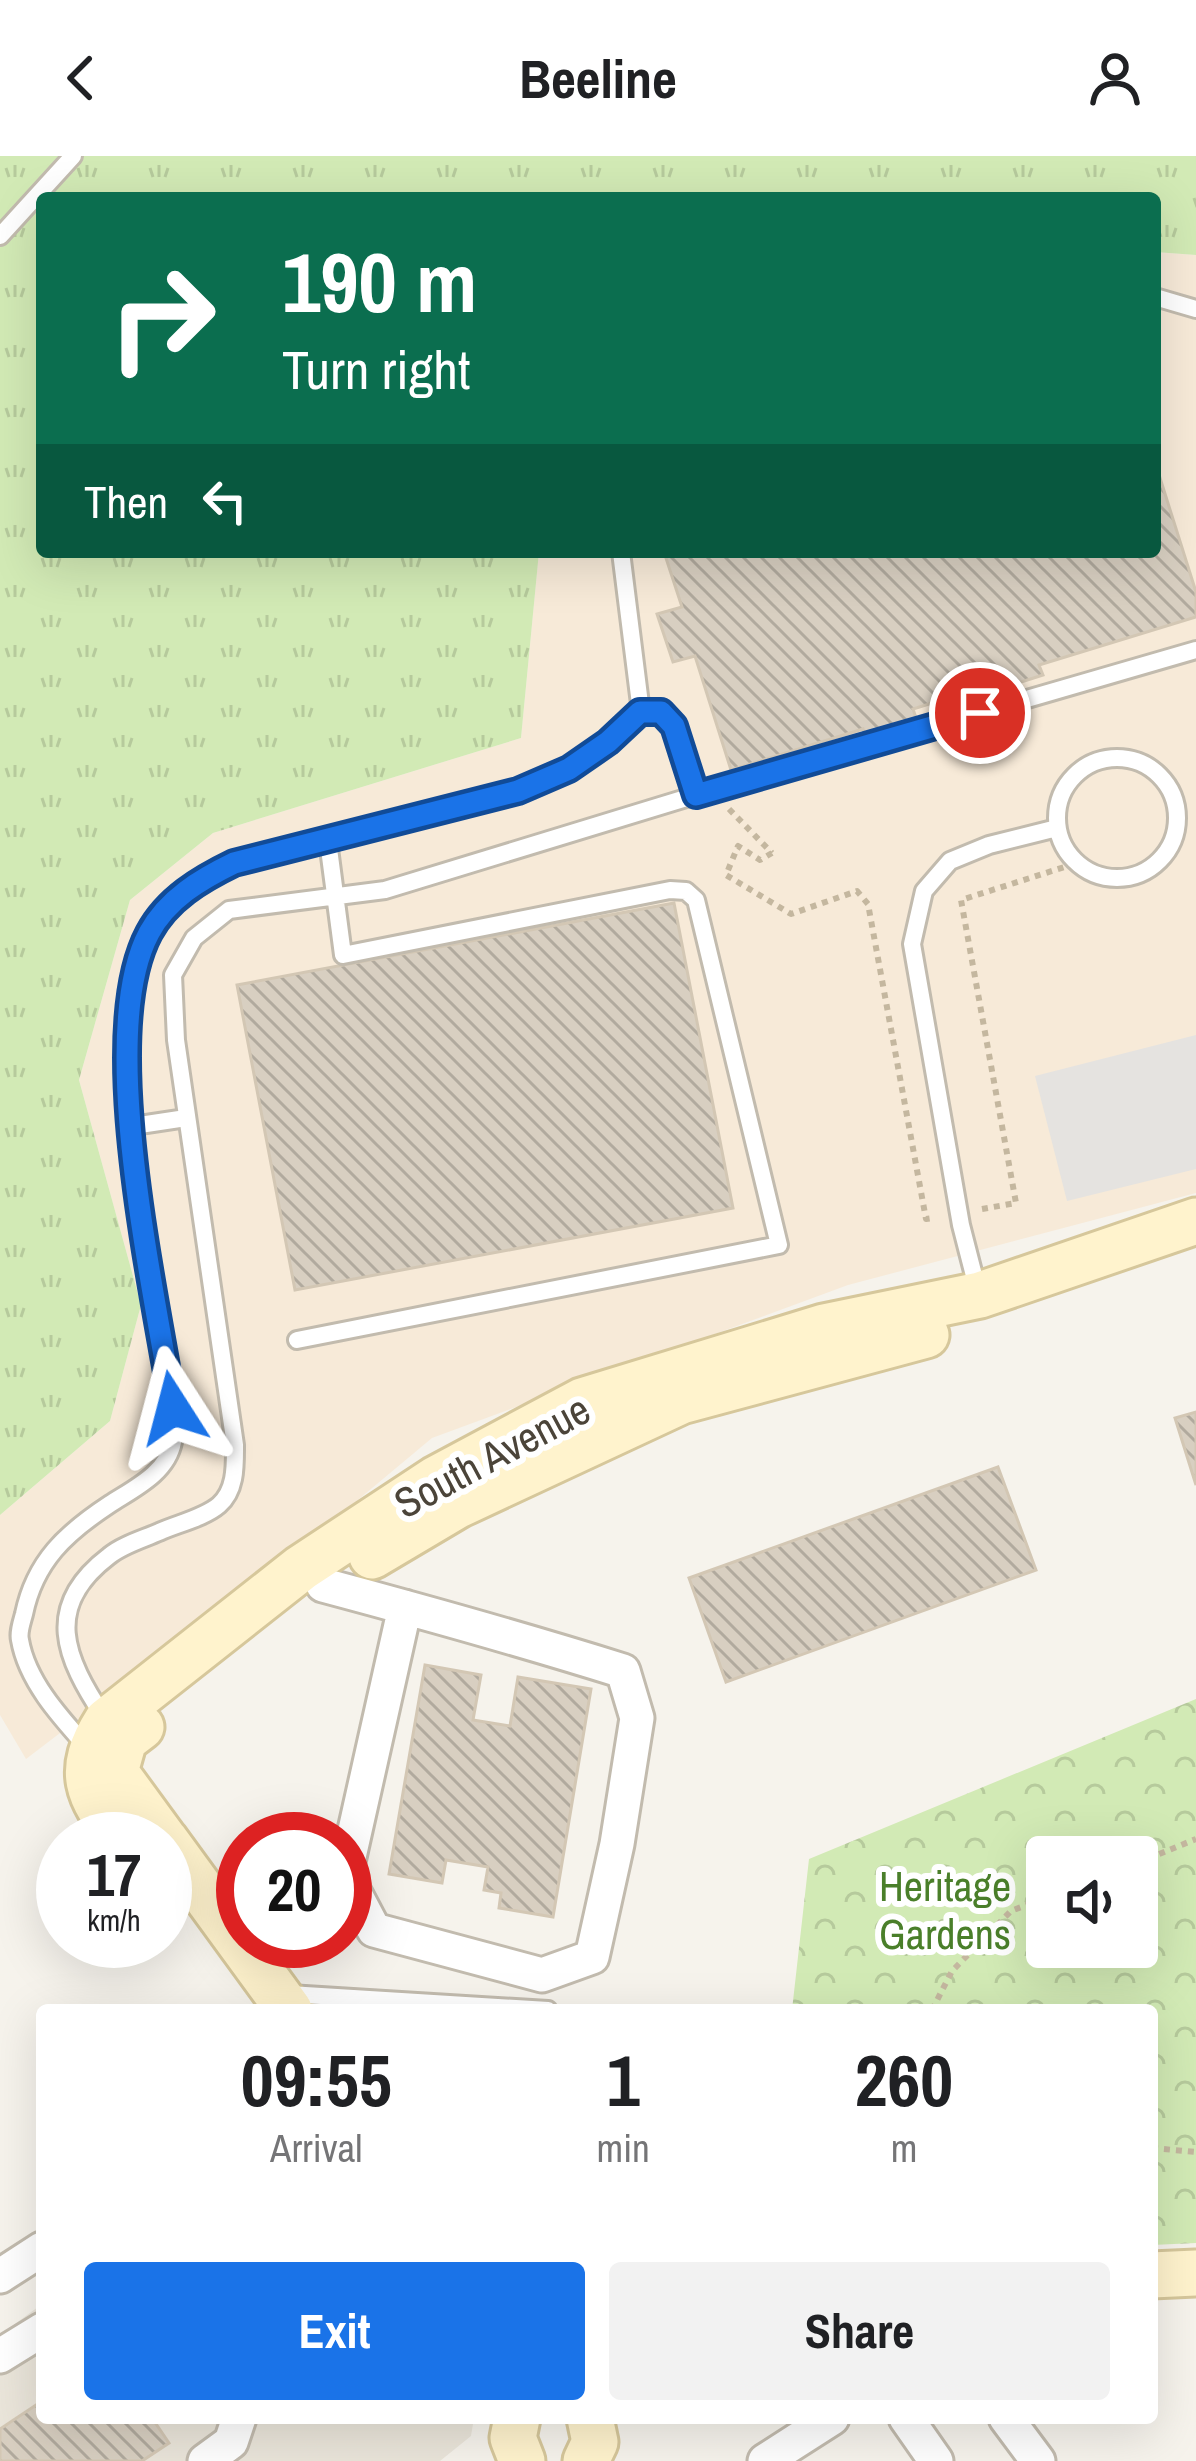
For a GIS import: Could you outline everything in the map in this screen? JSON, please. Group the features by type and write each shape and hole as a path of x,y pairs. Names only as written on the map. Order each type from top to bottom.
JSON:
{"street":[{"name":"South Avenue","path":"109,1746 301,1568 436,1479 582,1401 824,1327 980,1295 1196,1220"},
{"path":"103,1812 90,1793 109,1746 323,1585 458,1504 681,1401 966,1324 1196,1243"},
{"path":"323,1585 404,1607 623,1671 637,1718 617,1844 592,1957 542,1975 374,1930 345,1875 404,1607"},
{"path":"109,1746 148,1812"},
{"path":"192,1881 274,2004"},
{"path":"192,1920 274,2004"},
{"path":"0,2276 36,2253"},
{"path":"1158,2275 1196,2272"},
{"path":"0,2356 36,2334"},
{"path":"205,2461 231,2443 236,2424"},
{"path":"516,2424 513,2438 522,2461"},
{"path":"765,2461 823,2424"},
{"path":"910,2424 936,2461"},
{"path":"1010,2424 1038,2461"}],"lane":[{"path":"40,192 73,156"},
{"path":"0,236 36,197"},
{"path":"1161,299 1196,309"},
{"path":"622,558 640,712"},
{"path":"109,1746 67,1649 64,1624 74,1592 110,1555 219,1505 235,1478 235,1445 186,1118 173,975 194,938 230,910 385,890 1196,650"},
{"path":"109,1746 36,1682 19,1637 29,1587 48,1556 71,1529 160,1470 173,1443 173,1408 124,1046 131,986 149,932 200,879 234,863 518,791 569,769 640,712 661,712 674,726 696,795"},
{"path":"1109,759 1146,766 1162,778 1178,814 1176,834 1167,852 1135,876 1095,874 1077,863 1064,848 1058,828 1058,809 1075,776 1090,764 1109,759"},
{"path":"980,1295 961,1225 912,944 924,891 950,861 989,845 1058,828"},
{"path":"297,1340 779,1245 696,900 686,891 670,890 344,955 328,841"},
{"path":"133,1126 186,1118"}],"path":[{"path":"721,788 731,815 772,853 760,860 739,846 726,875 791,914 857,891 868,904"},
{"path":"1158,1854 1196,1839"},
{"path":"935,2004 952,1971 1011,1911 1026,1906"},
{"path":"1158,2149 1196,2152"}],"shaded area":[{"path":"1161,252 1196,255 1196,1193 848,1285 432,1438 274,1570 26,1759 0,1715 0,1515 110,1421 141,1305 79,1080 130,900 213,833 521,738 538,558 1161,558"},
{"path":"1196,1035 1196,1169 1067,1201 1035,1076"},
{"path":"36,2308 36,2424 473,2424 471,2436 440,2461 0,2461 0,2335"}],"green space":[{"path":"0,156 1196,156 1196,255 1161,252 1161,192 36,192 36,558 538,558 521,738 213,833 130,900 79,1080 141,1305 110,1421 0,1515"},
{"name":"Heritage Gardens","path":"1196,1699 1196,2243 1158,2245 1158,2004 793,2004 809,1859"}],"building":[{"path":"1161,481 1196,592 1196,617 1039,665 1043,675 993,691 990,685 913,709 916,718 864,733 863,729 731,770 695,656 673,662 657,614 682,607 666,558 1161,558"},
{"path":"674,903 733,1208 295,1290 237,985"},
{"path":"1196,1412 1196,1485 1175,1418"},
{"path":"998,1467 1036,1570 726,1682 689,1578"},
{"path":"425,1665 481,1675 473,1720 510,1726 518,1677 591,1689 553,1917 499,1908 501,1893 484,1890 488,1867 446,1860 442,1883 389,1874"},
{"path":"36,2405 36,2424 156,2424 169,2443 142,2461 0,2461 0,2429"}],"route":[{"path":"173,1408 141,1204 124,1046 131,986 149,932 200,879 234,863 518,791 569,769 640,712 661,712 674,726 696,795 980,713"}]}
